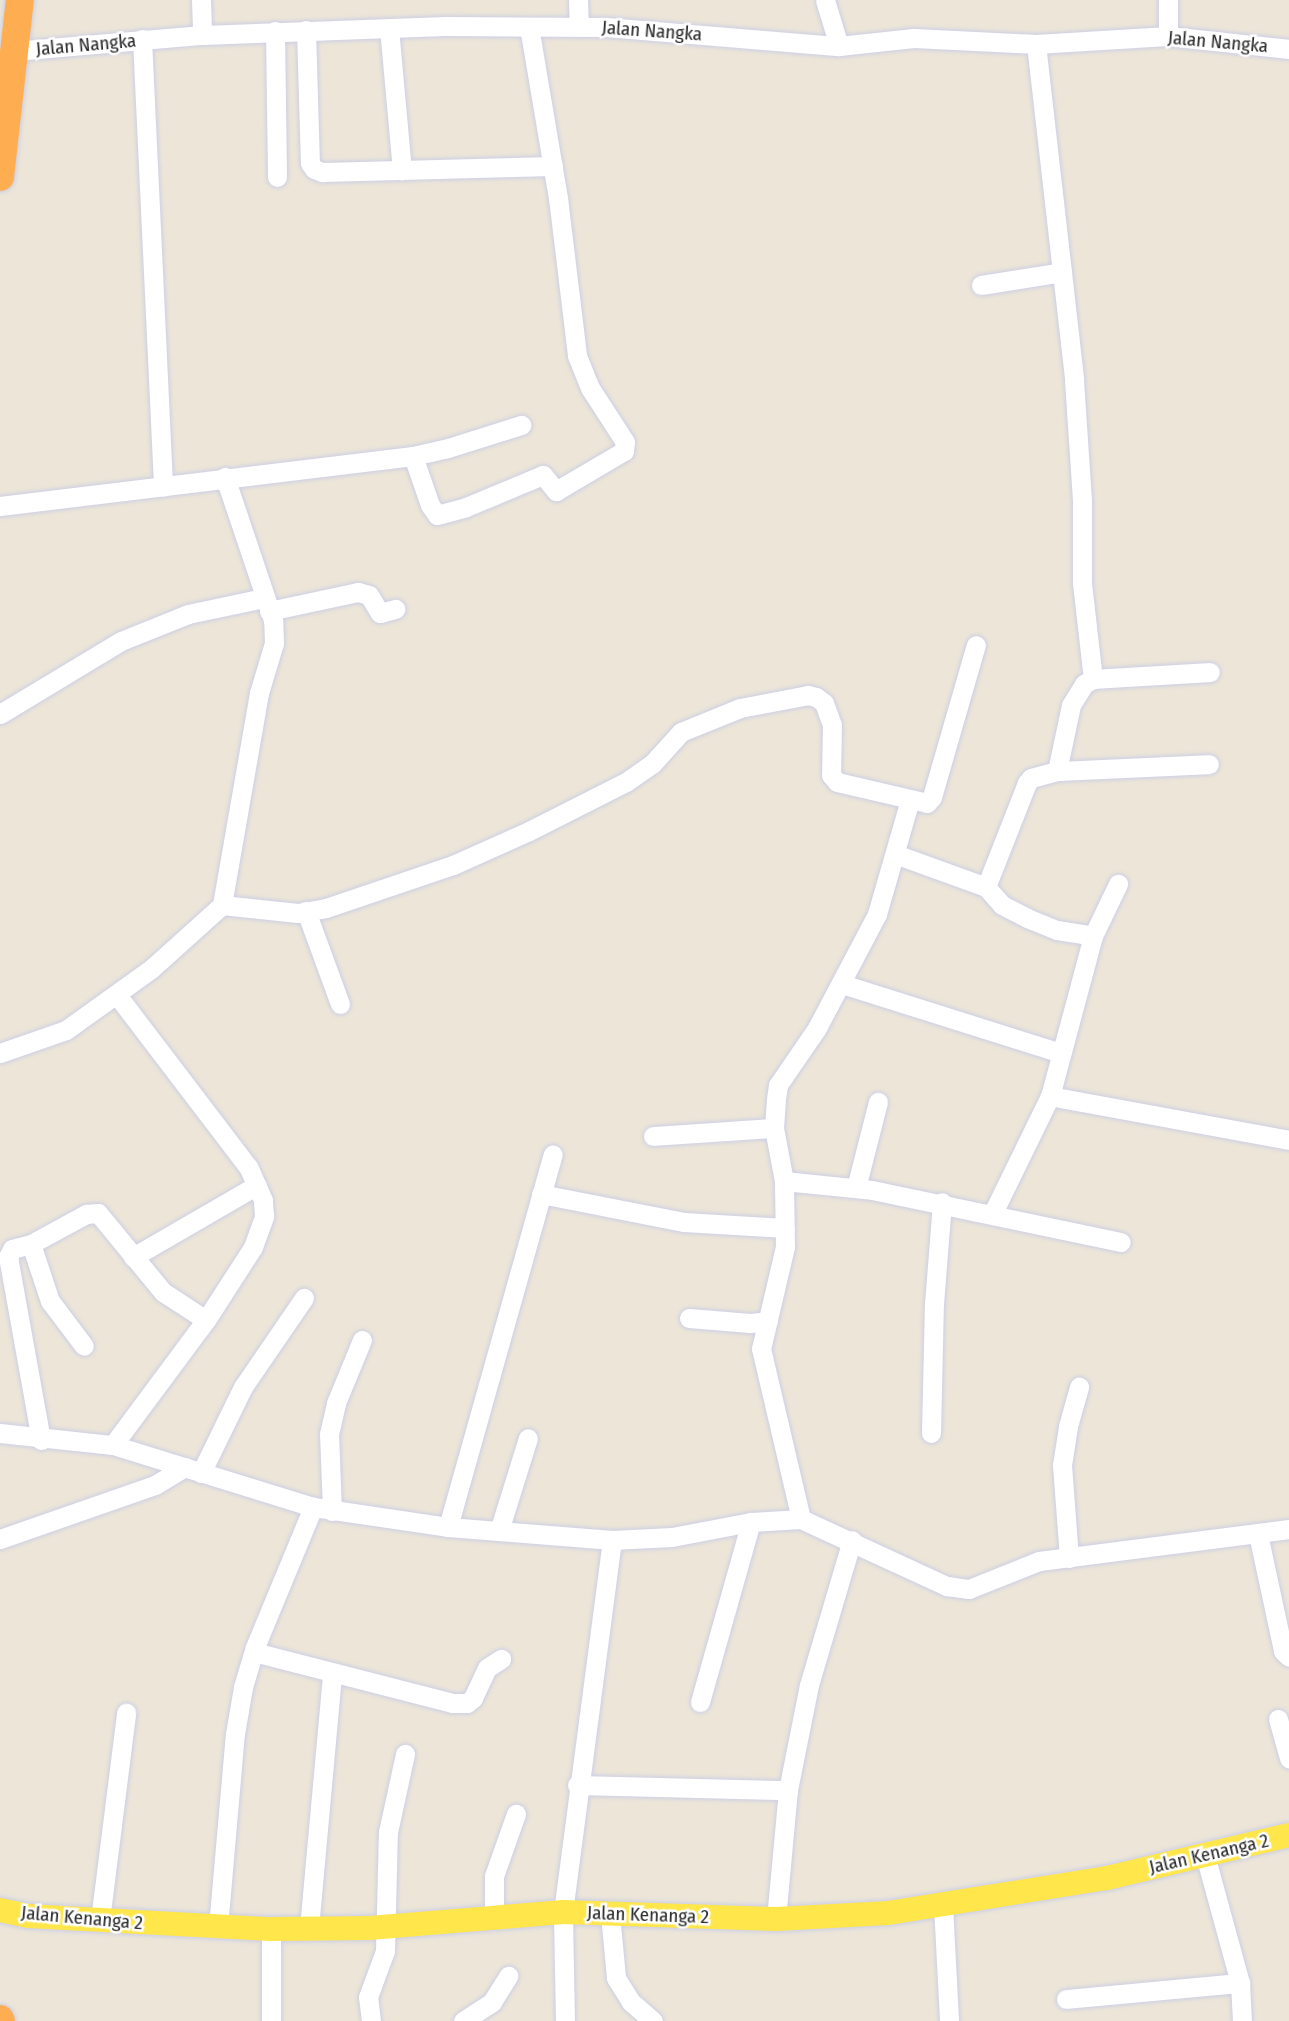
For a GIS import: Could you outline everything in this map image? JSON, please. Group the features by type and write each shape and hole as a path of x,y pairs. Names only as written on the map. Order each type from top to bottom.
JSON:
{"highway":[{"path":"0,177 7,52 20,0"}],"main road":[{"name":"Jalan Kenanga 2","path":"0,1910 28,1916 271,1928 387,1927 563,1912 776,1919 888,1913 1044,1889 1289,1835"}],"street":[{"path":"201,0 202,35"},
{"path":"578,0 579,27"},
{"path":"825,0 839,46"},
{"path":"1168,0 1168,36"},
{"name":"Jalan Nangka","path":"7,52 142,39 275,31 529,27 579,27 839,46 915,38 1036,44 1168,36 1289,49"},
{"path":"420,455 430,505 437,515 466,507 543,475 556,491 624,451 625,442 590,388 577,355 553,166 529,27"},
{"path":"389,28 402,170"},
{"path":"306,30 310,163 314,169 321,172 553,166"},
{"path":"275,31 277,177"},
{"path":"142,39 163,487"},
{"path":"1036,44 1047,166 1074,380 1082,501 1082,583 1093,679"},
{"path":"981,285 1062,272"},
{"path":"0,506 420,455 521,425"},
{"path":"0,1053 66,1030 151,970 222,905 260,693 274,643 273,620 225,477"},
{"path":"0,715 121,641 188,614 358,592 369,595 380,613 395,609"},
{"path":"222,905 276,912 326,908 453,865 529,831 626,782 652,764 681,733 740,708 771,701 816,697 824,703 832,725 831,775 837,782 924,803 932,797 976,645"},
{"path":"1057,771 1071,705 1084,684 1093,679 1210,672"},
{"path":"986,887 1027,783 1037,775 1057,771 1209,764"},
{"path":"801,1519 761,1349 783,1264 784,1181 774,1128 778,1085 804,1050 842,984 877,914 910,800"},
{"path":"895,854 986,887 1002,905 1027,918 1058,930 1093,936"},
{"path":"993,1213 1051,1096 1093,936 1118,884"},
{"path":"306,911 340,1004"},
{"path":"842,984 1061,1053"},
{"path":"113,1445 206,1320 260,1232 264,1216 257,1185 248,1167 117,995"},
{"path":"1051,1096 1289,1140"},
{"path":"856,1188 878,1102"},
{"path":"653,1136 774,1128"},
{"path":"448,1527 553,1154"},
{"path":"784,1181 856,1188 942,1202 1061,1232 1100,1236 1121,1242"},
{"path":"133,1257 257,1185"},
{"path":"541,1194 684,1222 785,1228"},
{"path":"930,1433 934,1304 942,1202"},
{"path":"41,1440 8,1257 12,1249 30,1244 94,1212 102,1216 133,1257 170,1298 206,1320"},
{"path":"30,1244 50,1301 84,1346"},
{"path":"0,1539 193,1470 243,1387 304,1298"},
{"path":"689,1318 750,1323 768,1321"},
{"path":"218,1927 235,1734 243,1688 254,1652 323,1509 328,1434 362,1340"},
{"path":"1069,1558 1063,1447 1079,1387"},
{"path":"0,1433 41,1440 113,1445 323,1509 448,1527 612,1540 672,1537 751,1522 801,1519 852,1540 947,1586 969,1589 1030,1563 1289,1529"},
{"path":"499,1531 528,1438"},
{"path":"700,1702 751,1522"},
{"path":"1258,1534 1283,1651 1289,1657"},
{"path":"565,2021 563,1912 612,1540"},
{"path":"776,1919 788,1790 809,1685 852,1540"},
{"path":"254,1652 452,1703 467,1703 473,1698 487,1668 501,1659"},
{"path":"309,1928 332,1673"},
{"path":"100,1920 126,1713"},
{"path":"1278,1719 1289,1758"},
{"path":"371,2021 368,1997 385,1951 388,1832 405,1754"},
{"path":"578,1785 788,1790"},
{"path":"494,1919 494,1876 516,1814"},
{"path":"1205,1855 1240,1983 1242,2021"},
{"path":"943,1905 949,2021"},
{"path":"610,1914 616,1978 631,2002 653,2021"},
{"path":"271,1928 271,2021"},
{"path":"463,2021 492,2002 508,1976"},
{"path":"1066,1999 1240,1983"}]}
